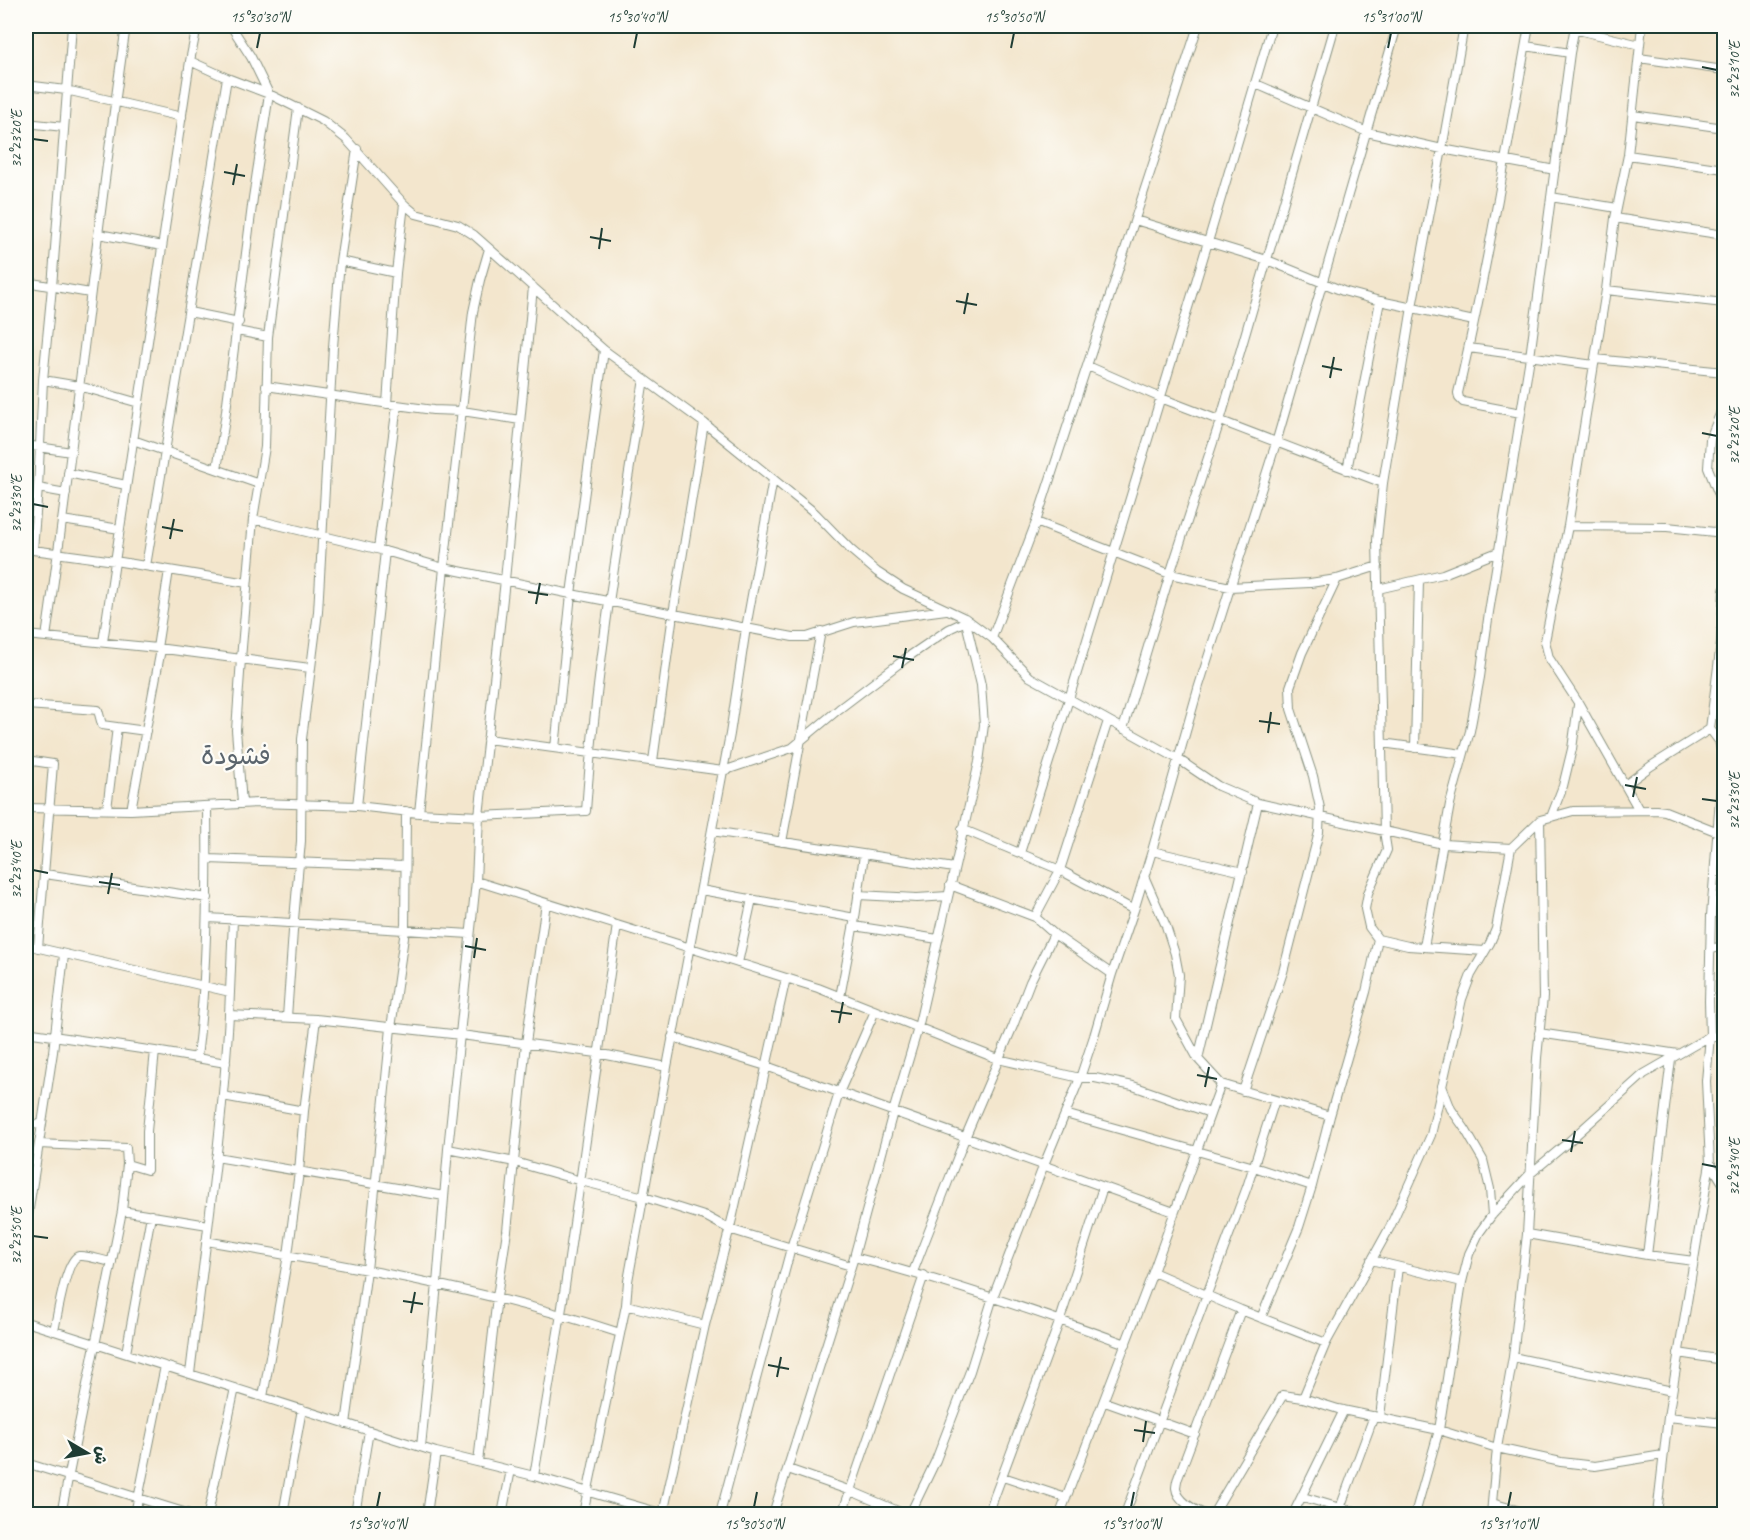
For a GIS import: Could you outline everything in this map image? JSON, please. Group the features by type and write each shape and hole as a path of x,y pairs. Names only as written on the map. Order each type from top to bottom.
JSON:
{"street":[{"path":"72,26 43,380 41,447 33,550 247,583"},
{"path":"46,637 126,26"},
{"path":"103,642 190,61 198,26"},
{"path":"217,469 269,94 251,57 231,26"},
{"path":"992,638 1036,522 1198,26"},
{"path":"1020,853 1161,398 1272,26"},
{"path":"1123,729 1220,421 1335,26"},
{"path":"910,1515 936,1460 970,1371 993,1297 1080,1078 1134,910 1230,587 1276,443 1397,26"},
{"path":"1464,26 1412,307 1383,483 1377,540 1384,831 1387,850 1368,892 1365,909 1370,927 1378,939 1424,947 1485,951"},
{"path":"1521,413 1463,402 1458,393 1469,348 1529,26"},
{"path":"1639,810 1549,658 1545,640 1568,526 1606,290 1615,218 1628,155 1642,26"},
{"path":"1424,947 1450,804 1470,731 1480,677 1530,357 1575,27 1640,45"},
{"path":"1526,46 1570,53"},
{"path":"1639,58 1725,70"},
{"path":"190,61 269,94 323,121 346,138 416,214 458,225 474,235 604,350 704,423 815,513 850,549 877,572 903,589 965,620 992,638 1030,676 1178,759 1218,786 1258,803 1443,844 1511,848"},
{"path":"146,566 227,78"},
{"path":"1256,84 1367,132 1442,149 1555,170"},
{"path":"26,85 66,90 182,117"},
{"path":"242,803 237,730 247,583 253,519 265,447 268,337 298,108"},
{"path":"1633,115 1725,128"},
{"path":"26,123 64,127"},
{"path":"287,1017 293,922 300,862 302,739 318,612 329,396 340,261 357,149"},
{"path":"1628,155 1725,169"},
{"path":"1551,197 1617,208"},
{"path":"387,404 396,273 405,204"},
{"path":"1615,218 1725,235"},
{"path":"1136,220 1267,260 1322,283 1380,301 1474,321"},
{"path":"99,234 162,246"},
{"path":"419,813 475,297 489,249"},
{"path":"340,261 396,273"},
{"path":"26,282 90,292"},
{"path":"421,1447 448,1149 476,881 479,816 505,580 533,287"},
{"path":"1606,290 1725,303"},
{"path":"1347,470 1380,301"},
{"path":"189,312 268,337"},
{"path":"1469,348 1530,357 1725,372"},
{"path":"555,748 571,594 604,350"},
{"path":"1088,366 1161,398 1383,483"},
{"path":"26,808 131,810 242,803 301,803 479,816 586,811 590,753 608,601 644,379"},
{"path":"43,380 79,386 139,403"},
{"path":"266,386 520,420"},
{"path":"1725,404 1710,438 1708,468 1722,493 1725,507"},
{"path":"357,806 397,405"},
{"path":"654,761 673,614 704,423"},
{"path":"133,440 259,484"},
{"path":"26,445 71,452"},
{"path":"68,472 126,485"},
{"path":"583,1515 626,1305 666,1066 730,734 746,628 773,479"},
{"path":"38,488 66,493"},
{"path":"253,519 444,568 793,637 807,637 854,622 946,610"},
{"path":"62,520 120,529"},
{"path":"1036,522 1170,574 1230,587 1310,583 1337,579 1378,566"},
{"path":"1568,526 1666,527 1725,533"},
{"path":"1378,589 1443,574 1498,552"},
{"path":"131,810 159,649 169,570"},
{"path":"1243,1091 1283,972 1320,832 1313,776 1291,709 1290,687 1302,653 1337,579"},
{"path":"1415,748 1419,580"},
{"path":"1659,1514 1668,1417 1710,1163 1706,1081 1710,1036 1710,950 1721,833 1723,764 1722,748 1710,729 1723,643 1725,590"},
{"path":"488,739 723,771 780,754 801,742 839,709 905,659 965,620"},
{"path":"773,1515 853,1261 918,1028 979,762 984,725 981,685 965,620"},
{"path":"782,842 821,631"},
{"path":"26,635 103,642 310,668"},
{"path":"1551,817 1563,786 1572,749 1578,704"},
{"path":"26,705 98,710 102,725 146,731"},
{"path":"1035,917 1060,870 1108,721"},
{"path":"107,809 117,727"},
{"path":"1625,785 1710,729"},
{"path":"1382,743 1463,754"},
{"path":"26,760 53,764 38,948"},
{"path":"1198,1059 1258,803"},
{"path":"197,1058 208,918 207,807"},
{"path":"346,1424 367,1270 391,1028 405,930 406,811"},
{"path":"1303,1398 1326,1343 1390,1227 1431,1135 1462,999 1471,975 1496,929 1511,848 1540,820 1573,811 1665,811 1721,833"},
{"path":"1491,1515 1497,1448 1513,1357 1527,1234 1543,997 1540,820"},
{"path":"963,829 1060,870 1134,910"},
{"path":"712,831 954,868"},
{"path":"1152,851 1243,872"},
{"path":"840,997 855,922 864,855"},
{"path":"208,859 404,866"},
{"path":"45,874 208,898"},
{"path":"1144,876 1166,926 1175,954 1179,975 1176,1019 1198,1059 1221,1084 1330,1116"},
{"path":"476,881 786,978 998,1059 1080,1078 1095,1078 1133,1086 1210,1113"},
{"path":"950,885 1035,917 1054,934 1112,974"},
{"path":"700,890 938,939"},
{"path":"858,895 917,898 948,896"},
{"path":"738,963 752,899"},
{"path":"478,1462 515,1162 526,1043 546,903"},
{"path":"208,918 470,934"},
{"path":"190,1374 223,1096 233,920"},
{"path":"534,1476 561,1314 617,925"},
{"path":"913,1272 965,1138 1030,982 1054,934"},
{"path":"1261,1318 1299,1227 1312,1186 1366,992 1378,939"},
{"path":"26,945 230,992"},
{"path":"1710,950 1725,945"},
{"path":"26,1228 55,1037 64,955"},
{"path":"26,1334 27,1322 436,1452 534,1476 663,1514 786,978"},
{"path":"720,1515 791,1248 839,1093 875,1011"},
{"path":"229,1015 287,1017 460,1035 597,1053 666,1066"},
{"path":"263,1397 288,1255 316,1020"},
{"path":"26,1032 226,1063"},
{"path":"1539,1033 1674,1056"},
{"path":"1415,1515 1439,1430 1462,1282 1469,1254 1479,1233 1492,1215 1530,1174 1644,1074 1710,1036 1725,1038"},
{"path":"672,1037 766,1066 1174,1212"},
{"path":"127,1164 147,1170 147,1131 155,1051"},
{"path":"1647,1255 1674,1056"},
{"path":"1060,1515 1154,1272 1221,1084"},
{"path":"1442,1085 1451,1109 1483,1160 1490,1189 1492,1215"},
{"path":"223,1096 304,1111"},
{"path":"1125,1515 1208,1296 1254,1167 1275,1100"},
{"path":"1065,1114 1254,1167 1312,1186"},
{"path":"26,1122 41,1125"},
{"path":"39,1144 126,1148 127,1164 122,1211 61,1515"},
{"path":"448,1149 515,1162 644,1197 707,1217 729,1229 791,1248 924,1275 1126,1344"},
{"path":"216,1157 444,1196"},
{"path":"1710,1163 1725,1185"},
{"path":"988,1515 1060,1320 1103,1187"},
{"path":"122,1211 208,1225"},
{"path":"126,1353 151,1215"},
{"path":"1527,1234 1694,1261"},
{"path":"206,1241 367,1270 497,1297 620,1333"},
{"path":"54,1331 68,1271 74,1259 80,1256 112,1262"},
{"path":"1371,1260 1462,1282"},
{"path":"1340,1508 1377,1417 1398,1267"},
{"path":"1154,1272 1241,1310 1326,1343"},
{"path":"842,1515 924,1275"},
{"path":"626,1305 705,1325"},
{"path":"1204,1515 1178,1495 1176,1488 1241,1310"},
{"path":"1678,1353 1725,1360"},
{"path":"1513,1357 1672,1391"},
{"path":"135,1515 165,1366"},
{"path":"208,1515 235,1388"},
{"path":"1213,1515 1283,1395 1439,1430 1497,1448 1561,1462 1594,1466 1663,1455"},
{"path":"1668,1417 1723,1423 1725,1401"},
{"path":"1105,1402 1195,1434"},
{"path":"283,1515 302,1409"},
{"path":"1293,1515 1344,1410"},
{"path":"355,1515 369,1431"},
{"path":"427,1515 436,1452"},
{"path":"26,1463 190,1515"},
{"path":"788,1469 850,1491 905,1515"},
{"path":"502,1515 511,1470"},
{"path":"1003,1477 1066,1498"},
{"path":"1303,1497 1370,1515"},
{"path":"1492,1503 1530,1515"}],"district":[{"name":"فشودة","path":"236,755"}]}
